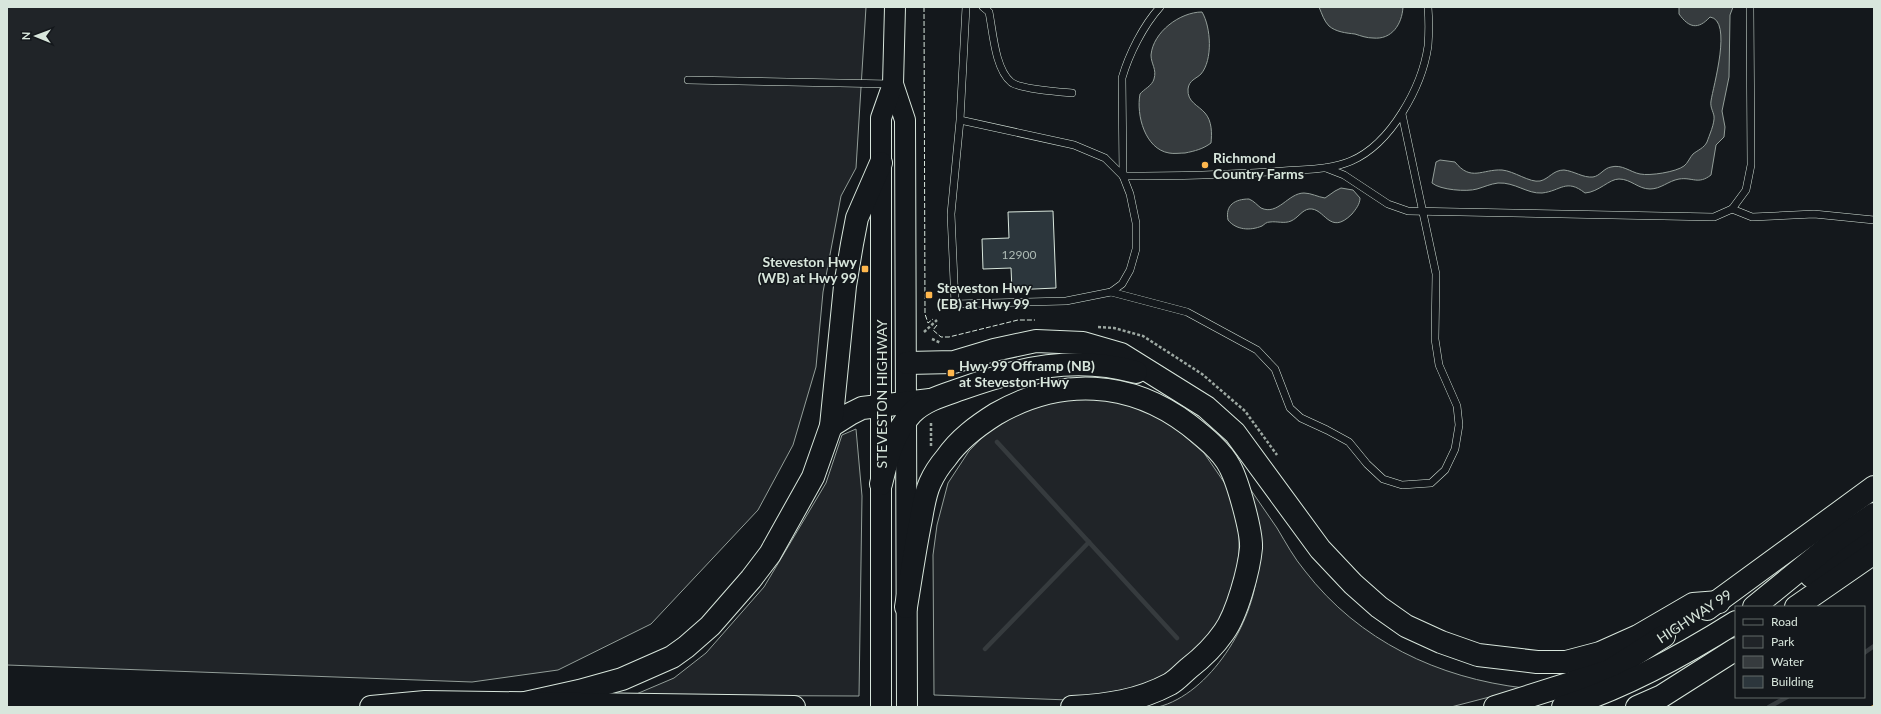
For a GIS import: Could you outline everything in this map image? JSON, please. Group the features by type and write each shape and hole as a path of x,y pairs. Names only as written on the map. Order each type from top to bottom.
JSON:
{"highway":[{"path":"525,703 579,691 622,679 672,657 686,648 715,620 751,580 770,554 813,477 831,426 845,286 853,237 857,218 881,163"},
{"path":"907,364 954,362 994,350 1036,341 1083,342 1121,354 1206,407 1235,433 1320,549 1353,584 1379,607 1406,626 1441,642 1478,655 1537,662 1566,662 1600,653 1638,636 1693,604 1719,602"},
{"path":"831,426 856,411 880,405 907,411 932,409 997,376 1039,366 1083,364 1118,366 1157,377"},
{"path":"906,606 915,543 930,484 946,456 958,442 977,426 1011,406 1048,392 1085,387 1110,389 1138,396 1177,416 1206,438 1230,466 1243,503 1251,546 1243,590 1225,631 1201,659 1172,683 1137,699 1101,705 1072,707"},
{"path":"882,484 887,460 894,439 907,411"},
{"name":"HIGHWAY 99","path":"1495,707 1609,671 1719,602 1874,487"},
{"path":"1755,606 1835,541 1874,514"},
{"path":"1762,606 1847,553 1874,532"},
{"path":"1797,606 1874,553"},
{"path":"1563,707 1627,682 1678,656 1735,623"},
{"path":"1637,707 1662,696 1735,650"},
{"path":"371,707 425,702 794,707"}],"main road":[{"name":"STEVESTON HIGHWAY","path":"881,707 881,118 893,84 895,7"},
{"name":"STEVESTON HIGHWAY","path":"893,84 905,120 907,364 906,707"}],"lane":[{"path":"966,7 960,120 951,214 955,304 1066,301 1111,292 1122,284 1130,270 1136,249 1136,223 1130,194 1123,176 1122,78 1126,65 1151,17 1160,7"},
{"path":"984,7 989,12 1000,67 1012,83 1024,87 1072,93"},
{"path":"960,120 1074,145 1105,158 1123,176 1220,176 1326,168 1352,161 1371,149 1388,132 1402,114 1425,61 1429,23 1428,7"},
{"path":"1326,168 1344,175 1388,204 1408,211 1714,216 1732,209 1746,190 1751,165 1750,7"},
{"path":"688,80 893,84"},
{"path":"1111,292 1187,312 1257,350 1275,369 1290,408 1301,418 1348,442 1366,464 1383,479 1402,485 1431,483 1445,470 1455,449 1459,425 1457,406 1439,364 1435,339 1436,274 1402,114"},
{"path":"1732,209 1752,217 1814,214 1874,220"}],"path":[{"path":"924,332 937,320"},
{"path":"931,452 932,409"}],"green space":[{"path":"7,7 866,7 856,168 841,196 823,292 816,367 793,445 758,510 651,624 558,670 472,682 7,665"},
{"path":"1089,396 1144,409 1175,428 1204,453 1226,485 1232,501 1239,535 1239,552 1235,587 1213,634 1159,683 1069,700 934,695 933,555 937,525 948,483 969,451 995,424 1039,401"},
{"path":"856,429 862,496 859,696 634,695 674,678 706,653 764,587 826,483 842,435"},
{"path":"1244,480 1301,566 1326,596 1375,636 1402,652 1431,665 1492,683 1524,688 1451,707 1158,707 1177,700 1195,687 1211,672 1226,653 1248,612 1254,591 1257,568"}],"water":[{"path":"1319,7 1403,7 1401,19 1395,30 1386,36 1373,38 1335,30 1326,22"},
{"path":"1679,7 1733,7 1730,15 1729,77 1722,111 1725,127 1724,137 1716,145 1711,175 1702,180 1679,179 1654,189 1646,189 1623,179 1619,179 1585,193 1573,186 1564,187 1549,192 1536,193 1504,183 1495,183 1473,190 1454,190 1432,183 1436,162 1440,160 1455,162 1466,172 1477,173 1502,170 1536,181 1543,180 1560,170 1593,177 1606,169 1615,166 1640,174 1656,174 1669,172 1684,166 1693,154 1706,144 1713,126 1714,116 1711,101 1718,69 1721,41 1720,29 1717,21 1710,17 1702,24 1694,26 1690,25 1679,14"},
{"path":"1202,12 1209,35 1209,52 1205,68 1190,84 1188,93 1191,100 1205,113 1209,120 1211,143 1202,148 1185,153 1169,153 1154,145 1144,130 1139,112 1140,94 1152,84 1154,79 1155,72 1151,55 1153,47 1162,31 1185,15"},
{"path":"1341,188 1353,190 1360,200 1358,206 1352,214 1338,223 1333,222 1319,212 1309,209 1291,221 1269,222 1253,229 1239,228 1228,220 1228,210 1232,204 1239,200 1249,199 1261,208 1267,210 1278,207 1298,194 1307,193 1325,198"}],"building":[{"path":"1053,211 1056,288 1012,290 1011,268 983,269 982,239 1009,238 1008,212"}],"waterway":[{"path":"997,442 1177,638"},
{"path":"985,649 1089,542"},
{"path":"1865,652 1874,646"},
{"path":"1769,707 1785,698"}],"fence":[{"path":"924,7 925,314 928,323 933,319"},
{"path":"937,325 933,330 941,337 949,337 1018,320 1035,320"}],"power":[{"path":"1870,707 1874,705"}],"place":[{"name":"Richmond Country Farms","path":"1205,165"},
{"name":"Steveston Hwy (WB) at Hwy 99","path":"865,269"},
{"name":"Steveston Hwy (EB) at Hwy 99","path":"929,295"},
{"name":"Hwy 99 Offramp (NB) at Steveston Hwy","path":"951,373"}]}
